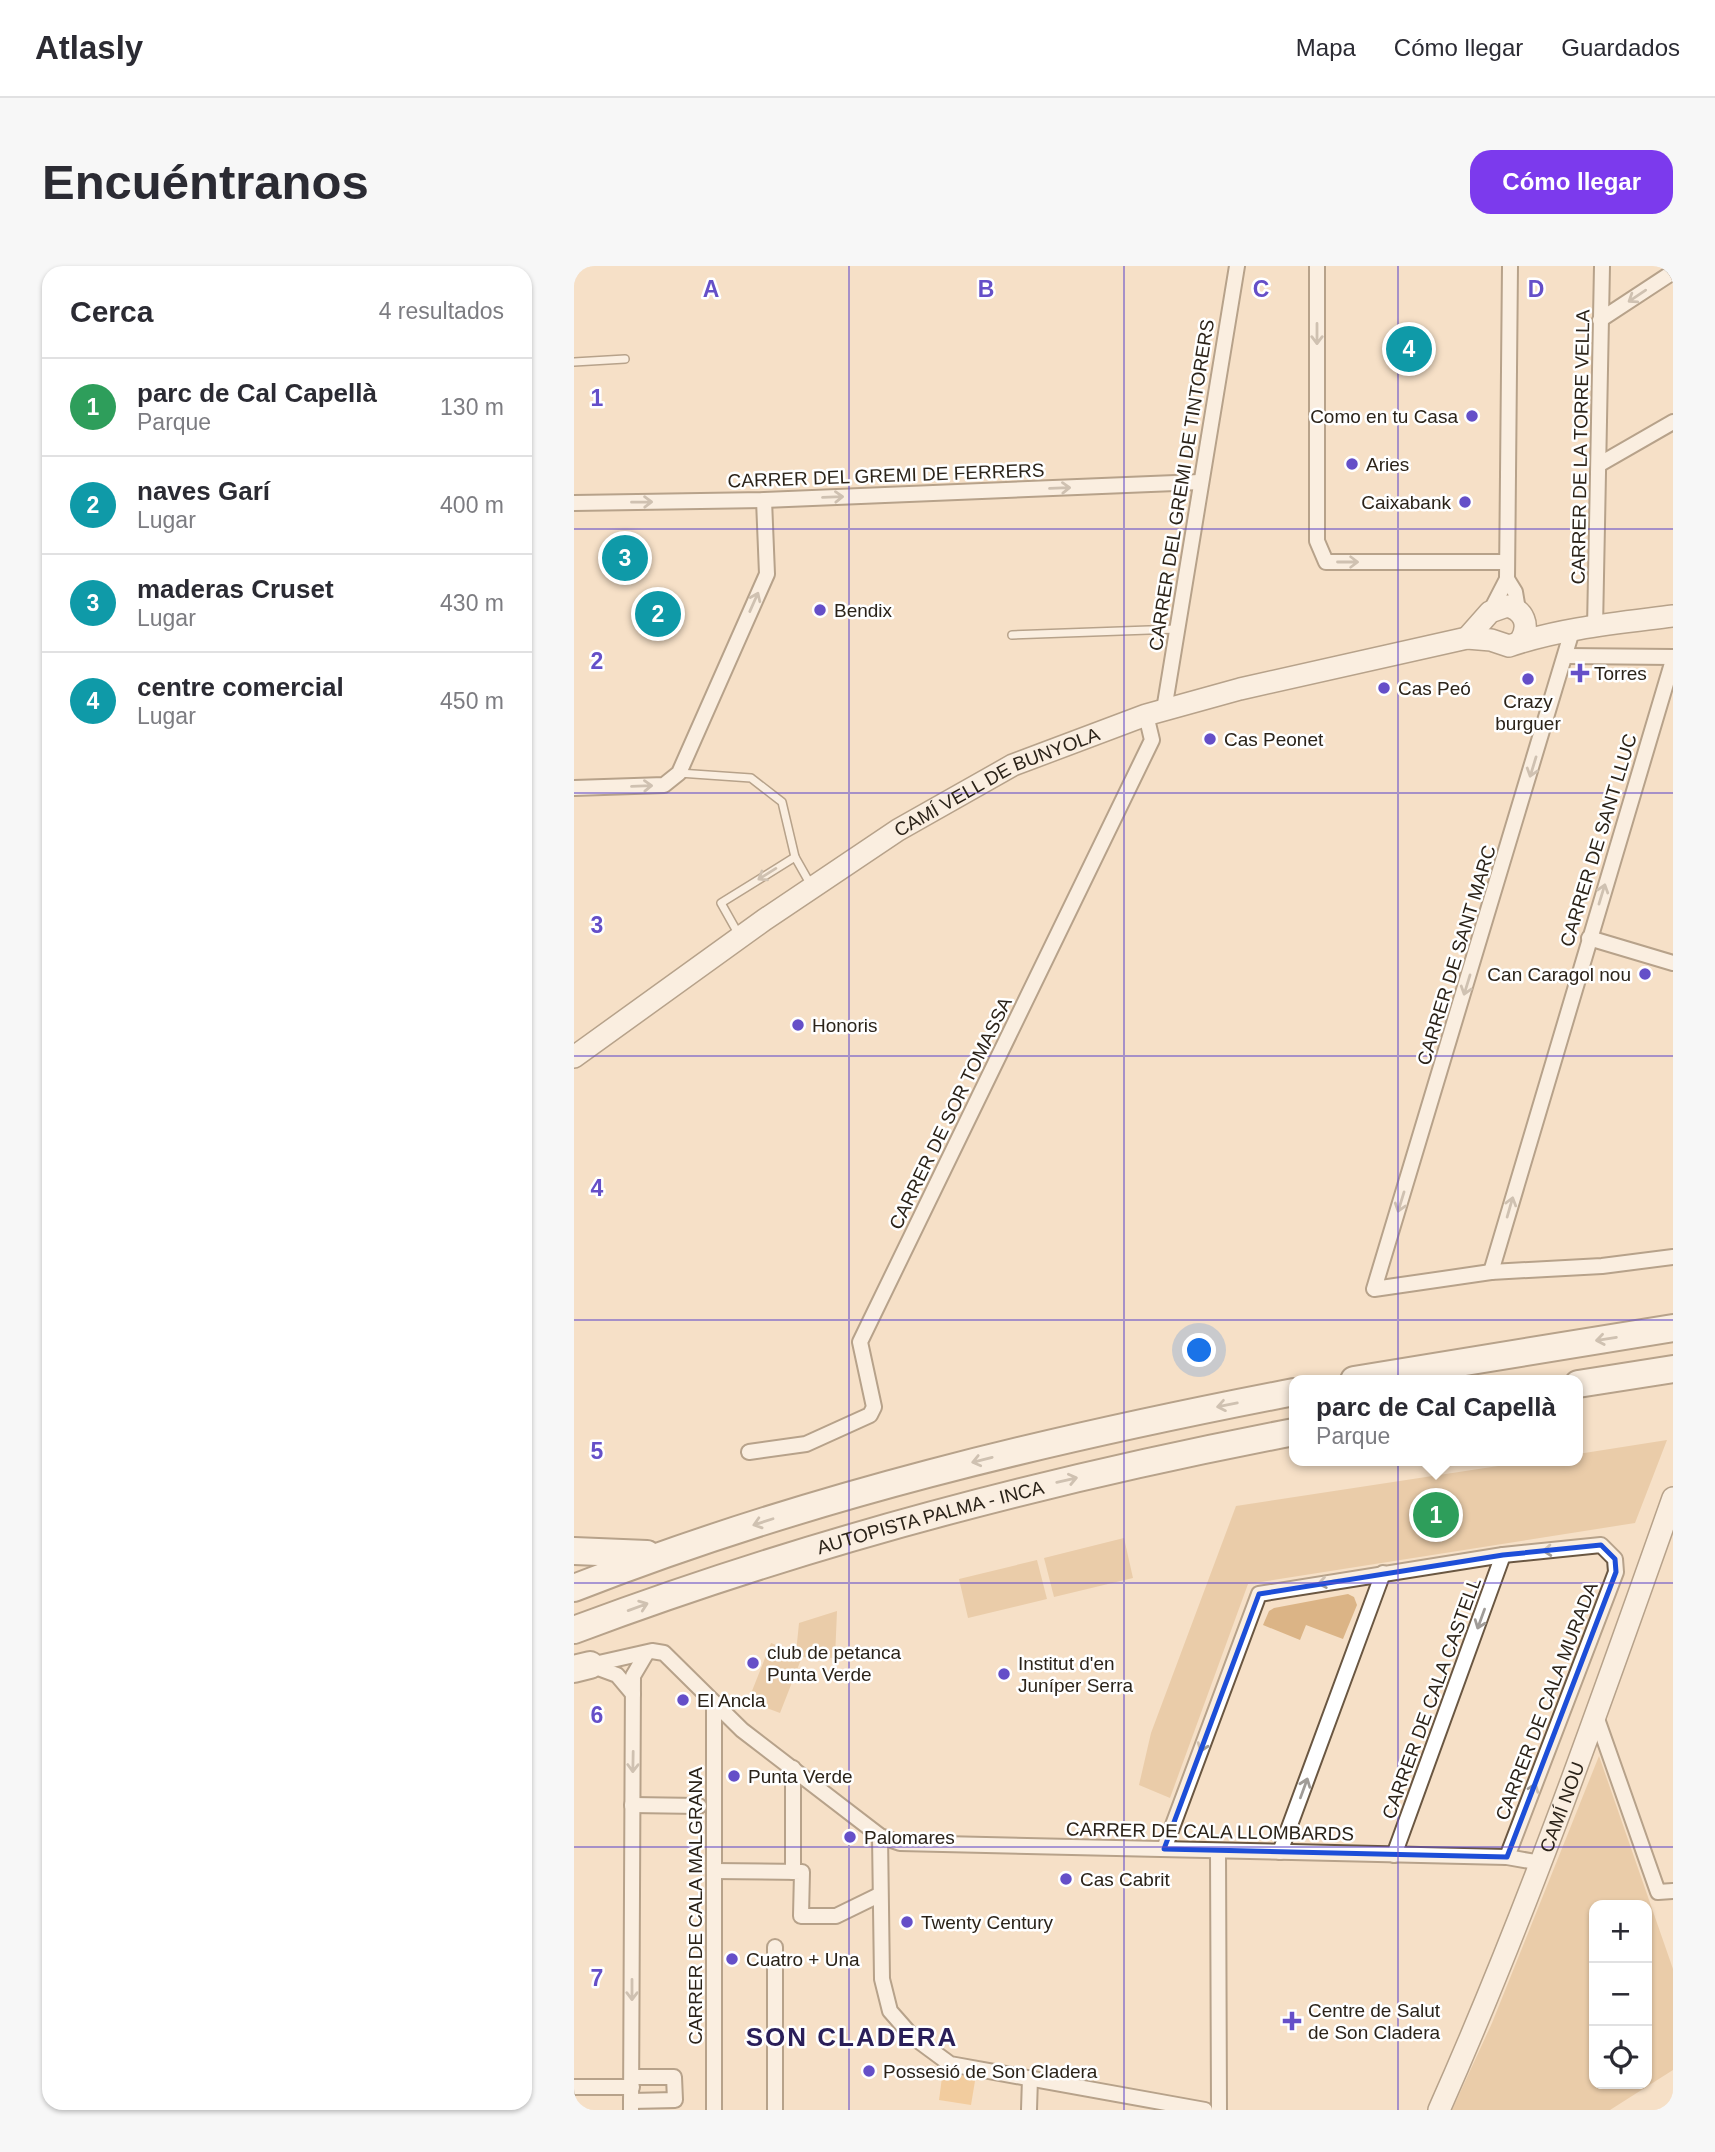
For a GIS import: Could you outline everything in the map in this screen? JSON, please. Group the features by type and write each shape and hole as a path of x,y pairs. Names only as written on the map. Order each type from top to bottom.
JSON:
{"highway":[{"path":"1385,1375 1673,1328"},
{"path":"1583,1383 1673,1369"},
{"name":"AUTOPISTA PALMA - INCA","path":"574,1588 766,1521 976,1462 1081,1436 1289,1393"},
{"name":"AUTOPISTA PALMA - INCA","path":"574,1630 694,1586 833,1542 1048,1485 1289,1434"},
{"path":"574,1551 667,1554"}],"main road":[{"path":"1521,623 1502,646 1489,624 1501,606 1521,623 1564,631 1673,616"},
{"name":"CAMÍ VELL DE BUNYOLA","path":"577,1054 740,937 898,830 1013,765 1155,713 1467,638 1489,624"},
{"name":"CAMÍ NOU","path":"1439,2110 1480,2018 1541,1863 1673,1498"}],"street":[{"name":"CARRER DEL GREMI DE TINTORERS","path":"1155,713 1177,629 1237,266"},
{"path":"1317,266 1317,541 1326,562 1507,562"},
{"path":"1489,624 1507,579 1510,266"},
{"name":"CARRER DE LA TORRE VELLA","path":"1595,628 1602,266"},
{"path":"1600,320 1673,272"},
{"path":"1600,464 1673,422"},
{"name":"CARRER DEL GREMI DE FERRERS","path":"574,503 764,500 1200,482"},
{"path":"574,788 664,785 679,773 767,574 764,500"},
{"path":"1507,579 1516,592 1521,623"},
{"name":"CARRER DE SANT MARC","path":"1491,1272 1374,1289 1566,656 1564,631"},
{"path":"1566,656 1673,659"},
{"name":"CARRER DE SANT LLUC","path":"1491,1272 1673,659"},
{"name":"CARRER DE SOR TOMASSA","path":"750,1452 806,1444 870,1415 874,1407 860,1342 1152,740 1155,713"},
{"path":"1588,938 1673,964"},
{"path":"1491,1272 1602,1266 1673,1258"},
{"name":"CARRER DE CALA MURADA","path":"1503,1555 1601,1545 1615,1559 1616,1572 1507,1857"},
{"path":"1164,1849 1259,1594 1503,1555"},
{"name":"CARRER DE CALA CASTELL","path":"1394,1855 1503,1555"},
{"path":"1280,1852 1382,1573"},
{"path":"582,1667 656,1651 666,1655 742,1730 880,1836 882,1979 887,2003 912,2036 950,2064 1205,2110"},
{"path":"574,2087 631,2094 633,1694 635,1668 647,1653"},
{"path":"582,1667 617,1675 633,1694"},
{"name":"CARRER DE CALA MALGRANA","path":"714,1703 714,2110"},
{"path":"1596,1716 1658,1892 1673,1891"},
{"path":"793,1768 793,1872"},
{"path":"632,1804 699,1806"},
{"name":"CARRER DE CALA LLOMBARDS","path":"880,1836 916,1845 1507,1857 1541,1863"},
{"path":"1218,1851 1219,2110"},
{"path":"714,1871 802,1872 801,1916 835,1916 879,1895"},
{"path":"775,1947 775,2110"},
{"path":"1029,2110 1030,2078"}],"lane":[{"path":"574,362 625,359"},
{"path":"1012,635 1177,629"},
{"path":"679,773 751,778 782,802 794,857 813,887"},
{"path":"740,937 721,903 794,857"}],"highlighted area":[{"path":"1601,1545 1615,1559 1616,1572 1507,1857 1164,1849 1259,1594 1503,1555"}],"shaded area":[{"path":"1667,1440 1635,1523 1248,1584 1170,1798 1139,1785 1151,1733 1236,1506 1498,1466 1583,1466 1583,1453"},
{"path":"1124,1538 1133,1578 1054,1597 1044,1558"},
{"path":"1037,1560 1047,1599 968,1618 959,1579"},
{"path":"1348,1594 1354,1597 1357,1605 1343,1639 1306,1625 1300,1640 1263,1625 1269,1611 1274,1608"},
{"path":"837,1611 835,1658 802,1657 780,1713 748,1701 771,1643 796,1653 799,1623"},
{"path":"1599,1756 1649,1900 1589,1900 1589,2089 1643,2089 1610,2110 1452,2110 1492,2023"},
{"path":"1652,1909 1673,1969 1673,2070 1652,2083"},
{"path":"943,2070 976,2075 971,2105 939,2100"}],"place":[{"name":"centre comercial","path":"1409,349"},
{"name":"Como en tu Casa","path":"1472,416"},
{"name":"Aries","path":"1352,464"},
{"name":"Caixabank","path":"1465,502"},
{"name":"maderas Cruset","path":"625,558"},
{"name":"Bendix","path":"820,610"},
{"name":"naves Garí","path":"658,614"},
{"name":"Torres","path":"1580,673"},
{"name":"Crazy burguer","path":"1528,679"},
{"name":"Cas Peó","path":"1384,688"},
{"name":"Cas Peonet","path":"1210,739"},
{"name":"Can Caragol nou","path":"1645,974"},
{"name":"Honoris","path":"798,1025"},
{"name":"parc de Cal Capellà","path":"1436,1515"},
{"name":"club de petanca Punta Verde","path":"753,1663"},
{"name":"Institut d'en Juníper Serra","path":"1004,1674"},
{"name":"El Ancla","path":"683,1700"},
{"name":"Punta Verde","path":"734,1776"},
{"name":"Palomares","path":"850,1837"},
{"name":"Cas Cabrit","path":"1066,1879"},
{"name":"Twenty Century","path":"907,1922"},
{"name":"Cuatro + Una","path":"732,1959"},
{"name":"Centre de Salut de Son Cladera","path":"1292,2021"},
{"name":"Possesió de Son Cladera","path":"869,2071"}],"district":[{"name":"SON CLADERA","path":"852,2037"}]}
